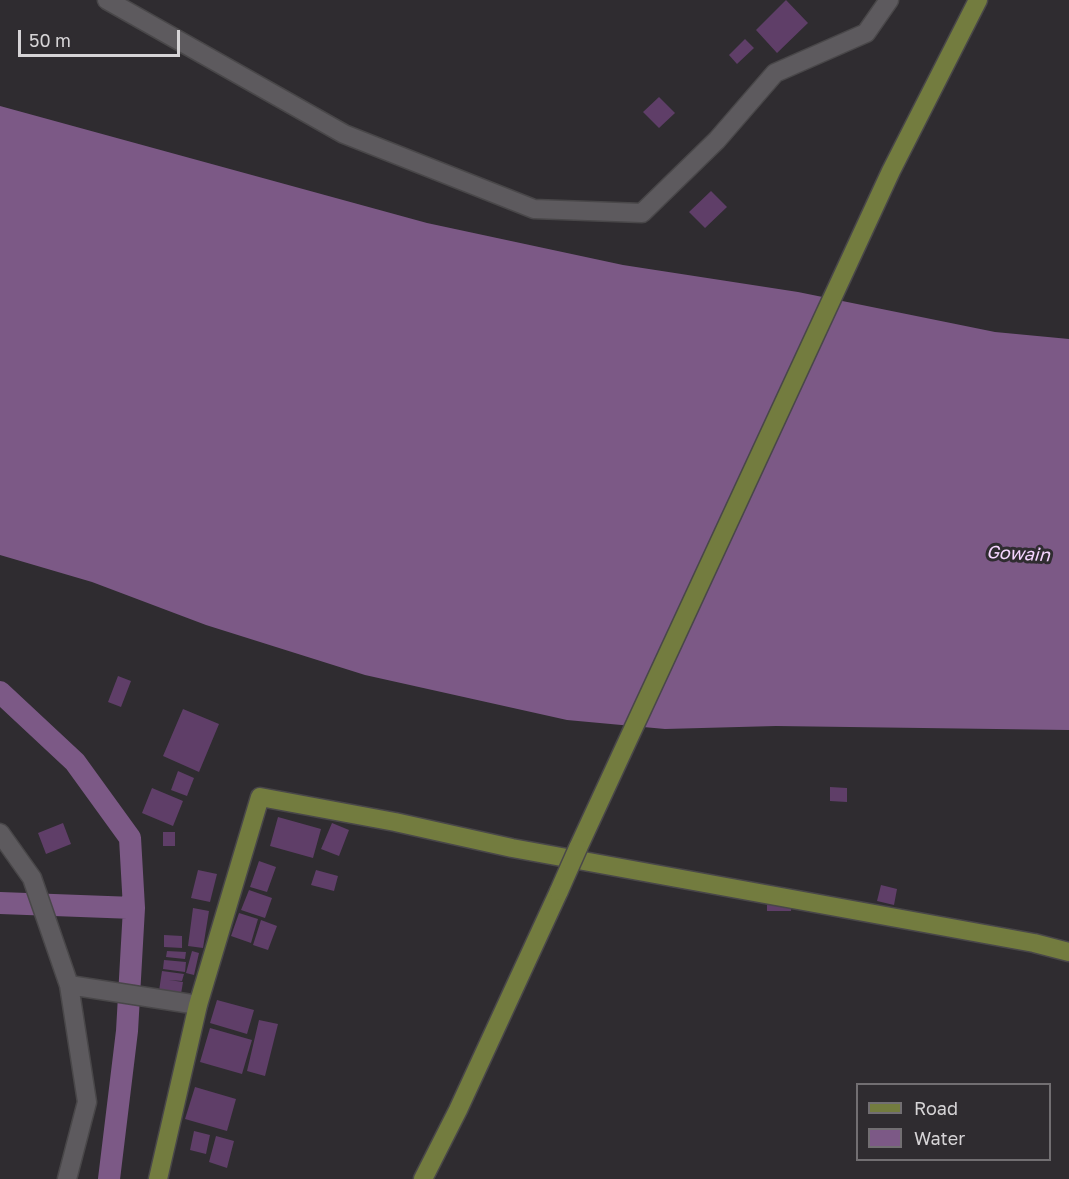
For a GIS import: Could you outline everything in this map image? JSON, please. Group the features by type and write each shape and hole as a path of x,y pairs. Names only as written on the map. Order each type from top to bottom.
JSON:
{"main road":[{"path":"423,1179 458,1110 560,891 891,171 978,0"},
{"path":"158,1179 198,1005 260,797 395,822 524,850 1034,943 1069,952"}],"street":[{"path":"107,0 344,134 534,209 642,213 717,140 775,73 866,33 888,0"},
{"path":"0,833 32,878 69,985 87,1102 67,1179"},
{"path":"69,985 198,1005"}],"water":[{"name":"Gowain","path":"0,106 427,223 623,265 798,292 995,332 1069,339 1069,730 776,726 665,729 567,720 365,675 206,625 92,582 0,555"}],"building":[{"path":"786,0 808,23 777,53 756,30"},
{"path":"745,39 754,48 737,64 729,55"},
{"path":"659,97 675,113 659,128 643,112"},
{"path":"711,191 727,207 705,228 689,212"},
{"path":"118,676 131,681 121,707 108,702"},
{"path":"183,709 219,724 199,772 163,756"},
{"path":"178,771 194,778 187,796 171,790"},
{"path":"830,787 847,788 847,802 830,801"},
{"path":"152,788 183,801 173,826 142,813"},
{"path":"278,817 321,829 313,858 270,846"},
{"path":"63,823 71,844 46,854 38,833"},
{"path":"332,823 349,830 339,856 321,849"},
{"path":"163,832 175,832 175,846 163,846"},
{"path":"259,861 276,867 267,892 250,887"},
{"path":"198,870 217,874 210,902 191,898"},
{"path":"316,870 338,876 334,891 311,885"},
{"path":"881,885 897,889 894,905 877,901"},
{"path":"249,890 272,898 265,918 241,910"},
{"path":"767,899 792,899 791,911 767,911"},
{"path":"193,908 209,911 203,948 188,946"},
{"path":"239,913 258,919 251,943 231,936"},
{"path":"261,920 277,926 268,950 253,945"},
{"path":"164,935 182,936 182,948 164,947"},
{"path":"167,951 186,952 185,959 166,957"},
{"path":"192,951 199,953 194,975 186,973"},
{"path":"164,960 186,962 185,972 163,969"},
{"path":"162,971 184,974 182,981 169,980 183,982 181,994 159,991"},
{"path":"217,1000 254,1010 247,1034 210,1023"},
{"path":"259,1020 278,1024 265,1076 247,1071"},
{"path":"210,1028 252,1040 242,1074 200,1062"},
{"path":"195,1087 236,1099 227,1131 185,1119"},
{"path":"194,1131 210,1135 206,1154 190,1150"},
{"path":"216,1136 234,1141 227,1168 209,1162"}],"waterway":[{"path":"0,692 75,762 130,838 134,908 127,1031 109,1179"},
{"path":"0,903 134,908"}]}
